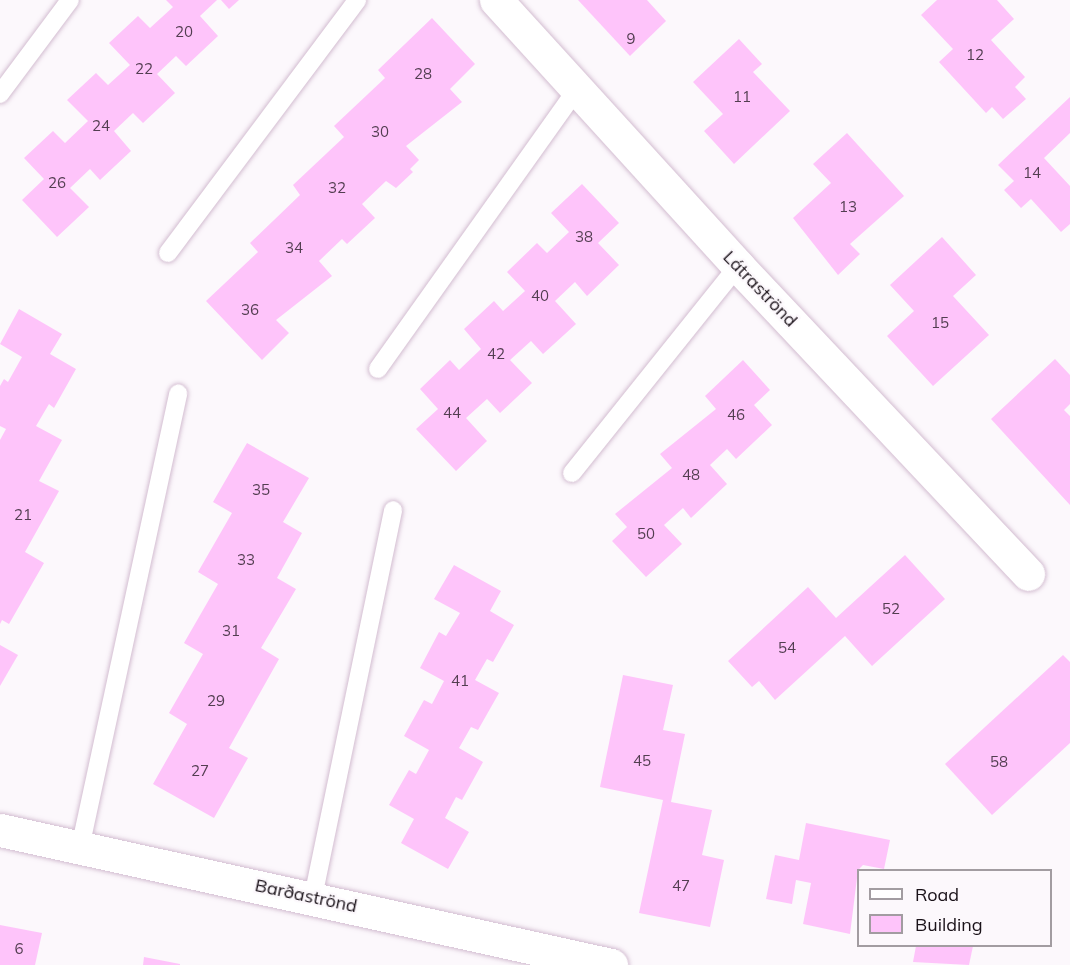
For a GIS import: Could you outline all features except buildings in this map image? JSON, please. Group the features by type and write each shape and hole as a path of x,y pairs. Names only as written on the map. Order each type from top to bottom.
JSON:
{"street":[{"name":"Látraströnd","path":"496,0 738,266 1028,574"},
{"name":"Barðaströnd","path":"0,831 313,897 611,965"}],"lane":[{"path":"0,94 70,0"},
{"path":"168,253 357,0"},
{"path":"378,369 577,89"},
{"path":"572,473 738,266"},
{"path":"80,848 178,393"},
{"path":"313,897 393,510"}]}
